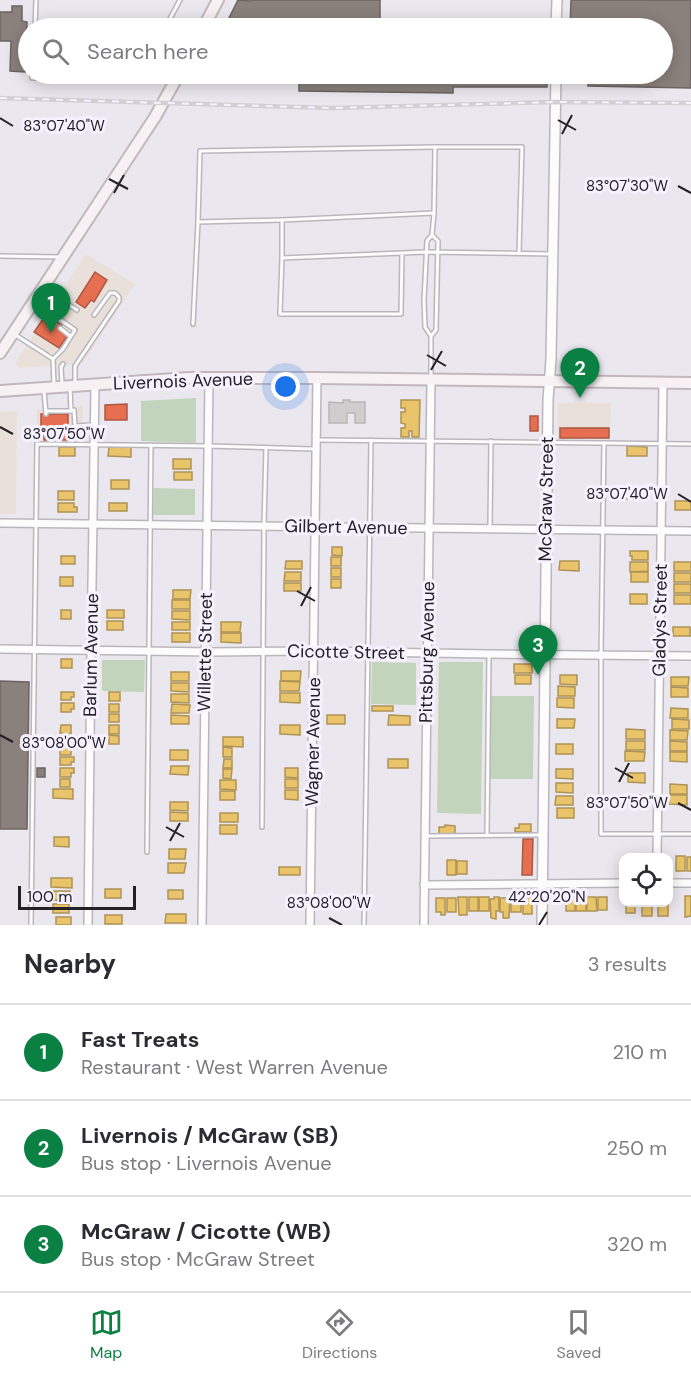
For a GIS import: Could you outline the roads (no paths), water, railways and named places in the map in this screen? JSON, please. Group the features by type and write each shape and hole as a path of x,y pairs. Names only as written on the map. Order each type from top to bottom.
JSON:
{"main road":[{"path":"208,18 218,0"},
{"path":"0,353 155,117 173,84"},
{"name":"Livernois Avenue","path":"0,391 189,378 691,383"}],"street":[{"path":"556,18 557,0"},
{"name":"McGraw Street","path":"542,925 547,442 552,360 556,84"},
{"name":"Willette Street","path":"202,925 209,378"},
{"name":"Wagner Avenue","path":"310,925 317,378"},
{"name":"Pittsburg Avenue","path":"424,925 431,380"},
{"name":"Gladys Street","path":"657,853 663,383"},
{"name":"Barlum Avenue","path":"88,925 95,386"},
{"name":"Gilbert Avenue","path":"0,523 691,531"},
{"name":"Cicotte Street","path":"0,649 691,656"},
{"path":"673,883 691,883"},
{"path":"424,885 619,884"}],"lane":[{"path":"35,18 36,0"},
{"path":"170,18 180,0"},
{"path":"431,380 431,336 425,327 424,300 427,241 432,235 434,213 435,147"},
{"path":"193,324 200,150 522,147 519,253"},
{"path":"198,222 434,213"},
{"path":"282,220 280,314 401,314 402,253"},
{"path":"431,336 436,330 438,252 438,241 432,235"},
{"path":"282,258 426,252 554,254"},
{"path":"0,256 63,257"},
{"path":"42,288 77,310"},
{"path":"68,431 75,431 74,410 46,413 119,301 118,295 110,293 94,315"},
{"path":"30,307 54,324"},
{"path":"44,316 52,315 75,330 63,349 53,359"},
{"path":"60,328 70,335 70,338"},
{"path":"13,333 53,359 61,388 71,411"},
{"path":"61,388 63,364"},
{"path":"75,426 94,425"},
{"path":"316,440 691,444"},
{"path":"364,925 371,440"},
{"path":"490,441 490,529"},
{"path":"604,443 601,834 691,834"},
{"path":"31,925 37,444 316,449"},
{"path":"147,852 151,445"},
{"path":"262,827 262,651 266,448"},
{"path":"487,836 489,654"},
{"path":"425,836 543,835"}],"railway":[{"path":"0,98 332,108 555,102 691,103"}],"place":[{"name":"Fast Treats","path":"51,333"},
{"name":"Livernois / McGraw (SB)","path":"580,398"},
{"name":"McGraw / Cicotte (WB)","path":"538,675"}]}
